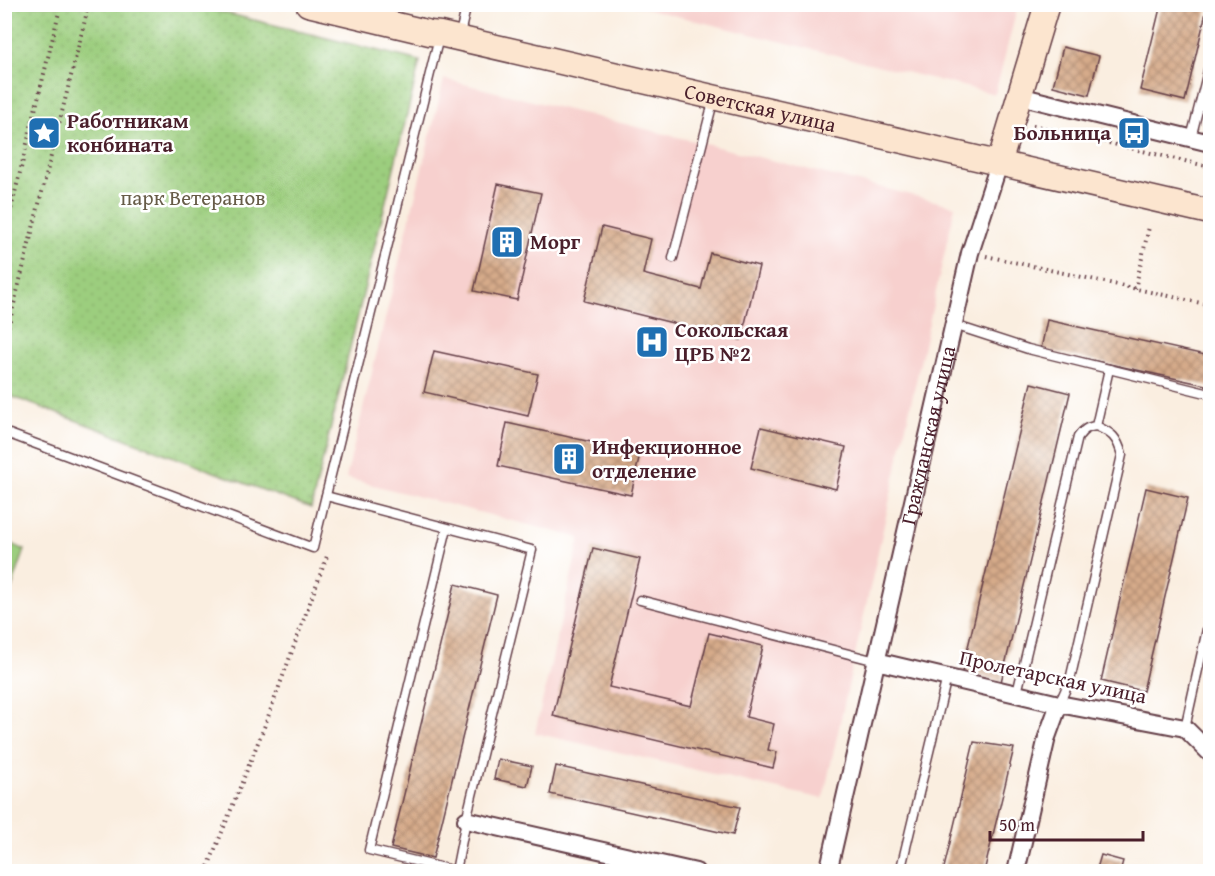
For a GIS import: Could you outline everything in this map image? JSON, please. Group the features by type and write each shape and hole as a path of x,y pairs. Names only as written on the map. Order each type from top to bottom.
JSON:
{"main road":[{"name":"Советская улица","path":"308,4 1210,212"},
{"name":"Гражданская улица","path":"999,164 1047,4"}],"street":[{"path":"1019,96 1210,143"},
{"name":"Гражданская улица","path":"828,872 970,253 999,164"},
{"name":"Пролетарская улица","path":"876,662 1059,704 1185,728"},
{"path":"1016,872 1047,737 1059,704"},
{"path":"1185,728 1210,753"},
{"path":"466,820 696,872"}],"lane":[{"path":"4,432 313,548 449,36 467,4"},
{"path":"1191,138 1209,76 1210,60"},
{"path":"674,258 715,98"},
{"path":"954,325 1028,350 1210,394"},
{"path":"1096,426 1109,369"},
{"path":"1017,693 1078,437 1082,430 1096,426 1114,437 1122,455 1070,680 1059,704"},
{"path":"326,496 532,550 466,820 456,871 369,850 447,528"},
{"path":"639,600 876,662"},
{"path":"1185,728 1210,616"},
{"path":"900,872 947,677"}],"path":[{"path":"4,238 61,4"},
{"path":"4,344 89,4"},
{"path":"1012,120 1210,167"},
{"path":"1135,289 1149,226"},
{"path":"970,253 1210,305"},
{"path":"206,872 265,725 327,556 313,548"}],"shaded area":[{"path":"1018,4 995,94 632,5"},
{"name":"Сокольская ЦРБ №2","path":"444,79 955,206 823,799 535,733 580,538 346,478"}],"green space":[{"name":"парк Ветеранов","path":"4,5 193,5 420,61 311,508 5,394"},
{"path":"5,541 25,550 4,607"}],"building":[{"path":"1161,4 1208,4 1185,101 1140,90"},
{"path":"1063,47 1099,56 1089,95 1053,86"},
{"name":"Морг","path":"498,184 541,193 517,300 474,291"},
{"path":"602,227 651,239 643,274 701,289 710,253 759,266 741,340 584,301"},
{"path":"1047,320 1210,356 1210,386 1041,349"},
{"path":"434,351 538,374 528,416 424,392"},
{"path":"1031,383 1070,393 1001,682 962,672"},
{"name":"Инфекционное отделение","path":"507,423 640,453 631,495 498,466"},
{"path":"761,427 846,447 836,489 751,468"},
{"path":"1146,488 1188,498 1143,691 1101,681"},
{"path":"593,548 640,559 609,687 691,706 709,633 763,646 746,717 774,724 768,750 777,752 773,768 553,716"},
{"path":"455,584 497,595 433,858 391,848"},
{"path":"974,742 1014,748 984,872 943,872"},
{"path":"498,759 532,766 527,786 494,779"},
{"path":"556,766 740,807 733,835 550,794"},
{"path":"1101,855 1123,861 1120,872 1096,872"}],"place":[{"name":"Работникам конбината","path":"44,133"},
{"name":"Больница","path":"1134,133"},
{"name":"Морг","path":"507,242"},
{"name":"Сокольская ЦРБ №2","path":"652,342"},
{"name":"Инфекционное отделение","path":"569,459"}]}
